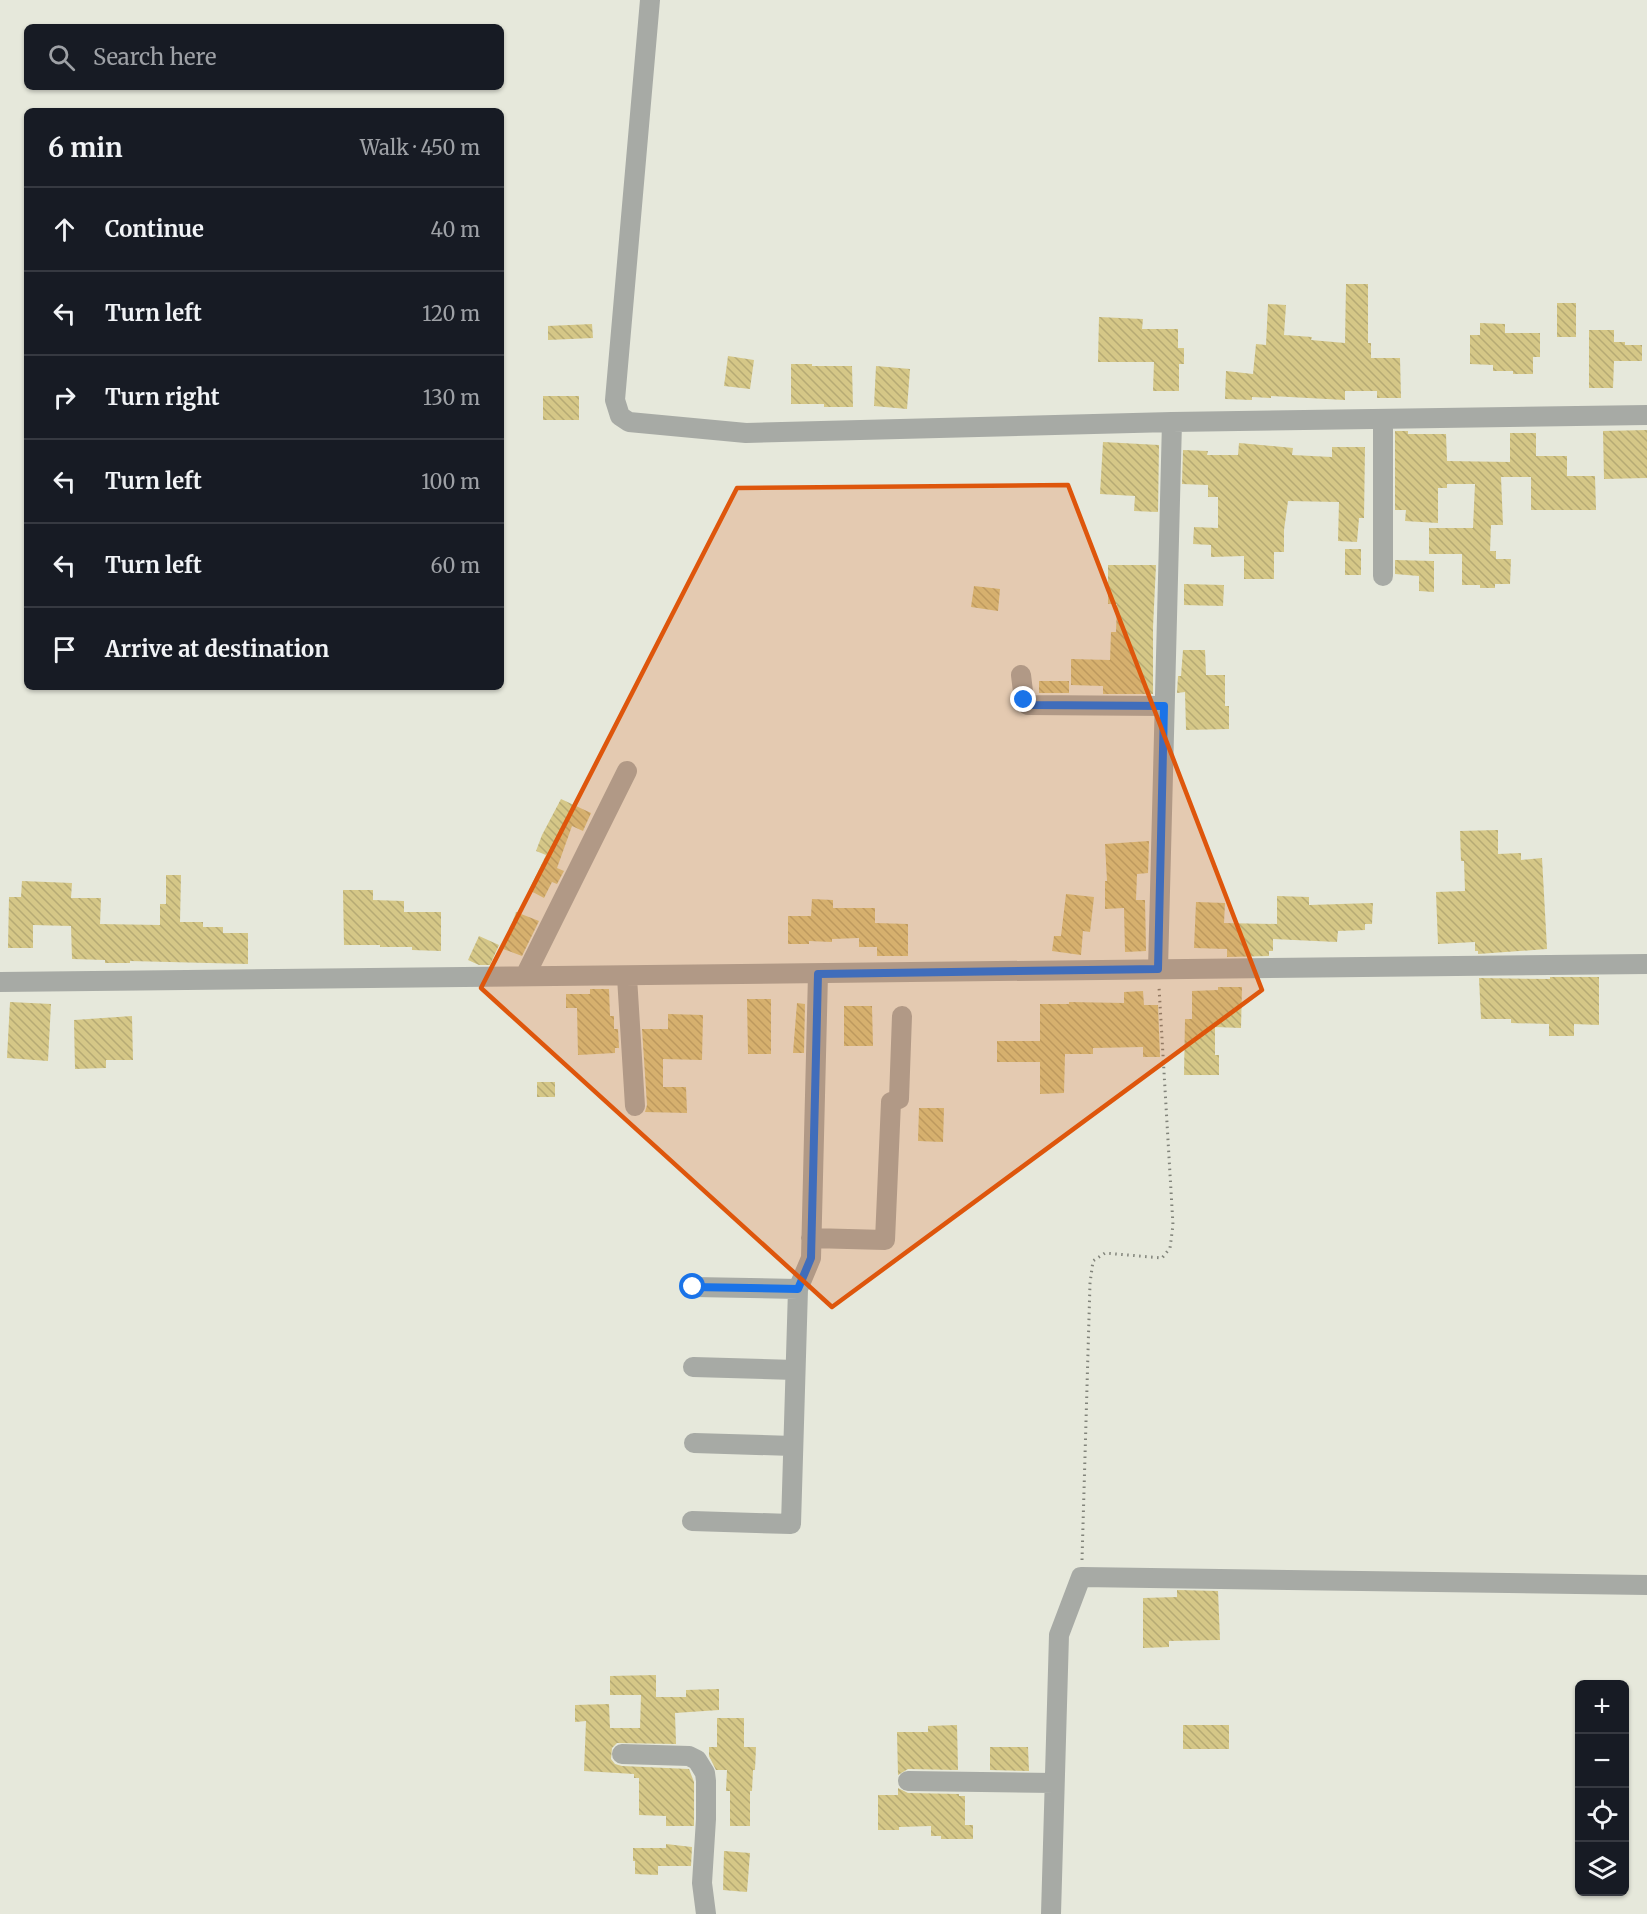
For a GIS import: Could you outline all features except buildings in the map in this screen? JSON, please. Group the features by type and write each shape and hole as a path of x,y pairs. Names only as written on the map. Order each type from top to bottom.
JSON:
{"street":[{"path":"650,0 615,400 620,416 629,422 746,433 1172,422 1647,414"},
{"path":"1383,419 1383,576"},
{"path":"1158,969 1172,422"},
{"path":"1021,675 1024,700 1028,705 1164,706"},
{"path":"525,976 627,771"},
{"path":"0,982 525,976 627,977 1647,964"},
{"path":"692,1521 791,1524 798,1289 811,1258 812,1238 818,974"},
{"path":"627,977 634,1106"},
{"path":"812,1238 885,1240 891,1102 899,1099 902,1016"},
{"path":"693,1287 798,1289"},
{"path":"693,1368 795,1370"},
{"path":"694,1443 794,1446"},
{"path":"1052,1914 1059,1635 1081,1577 1647,1586"},
{"path":"622,1754 689,1756 697,1760 705,1773 706,1819 702,1883 706,1914"},
{"path":"908,1781 1054,1783"}],"path":[{"path":"1081,1577 1090,1283 1093,1262 1105,1253 1162,1258 1170,1248 1173,1225 1158,969"}],"highlighted area":[{"path":"1068,485 1262,990 832,1307 481,988 737,488"}],"route":[{"path":"693,1287 798,1289 811,1258 818,974 1158,969 1164,706 1028,705 1024,700"}]}
